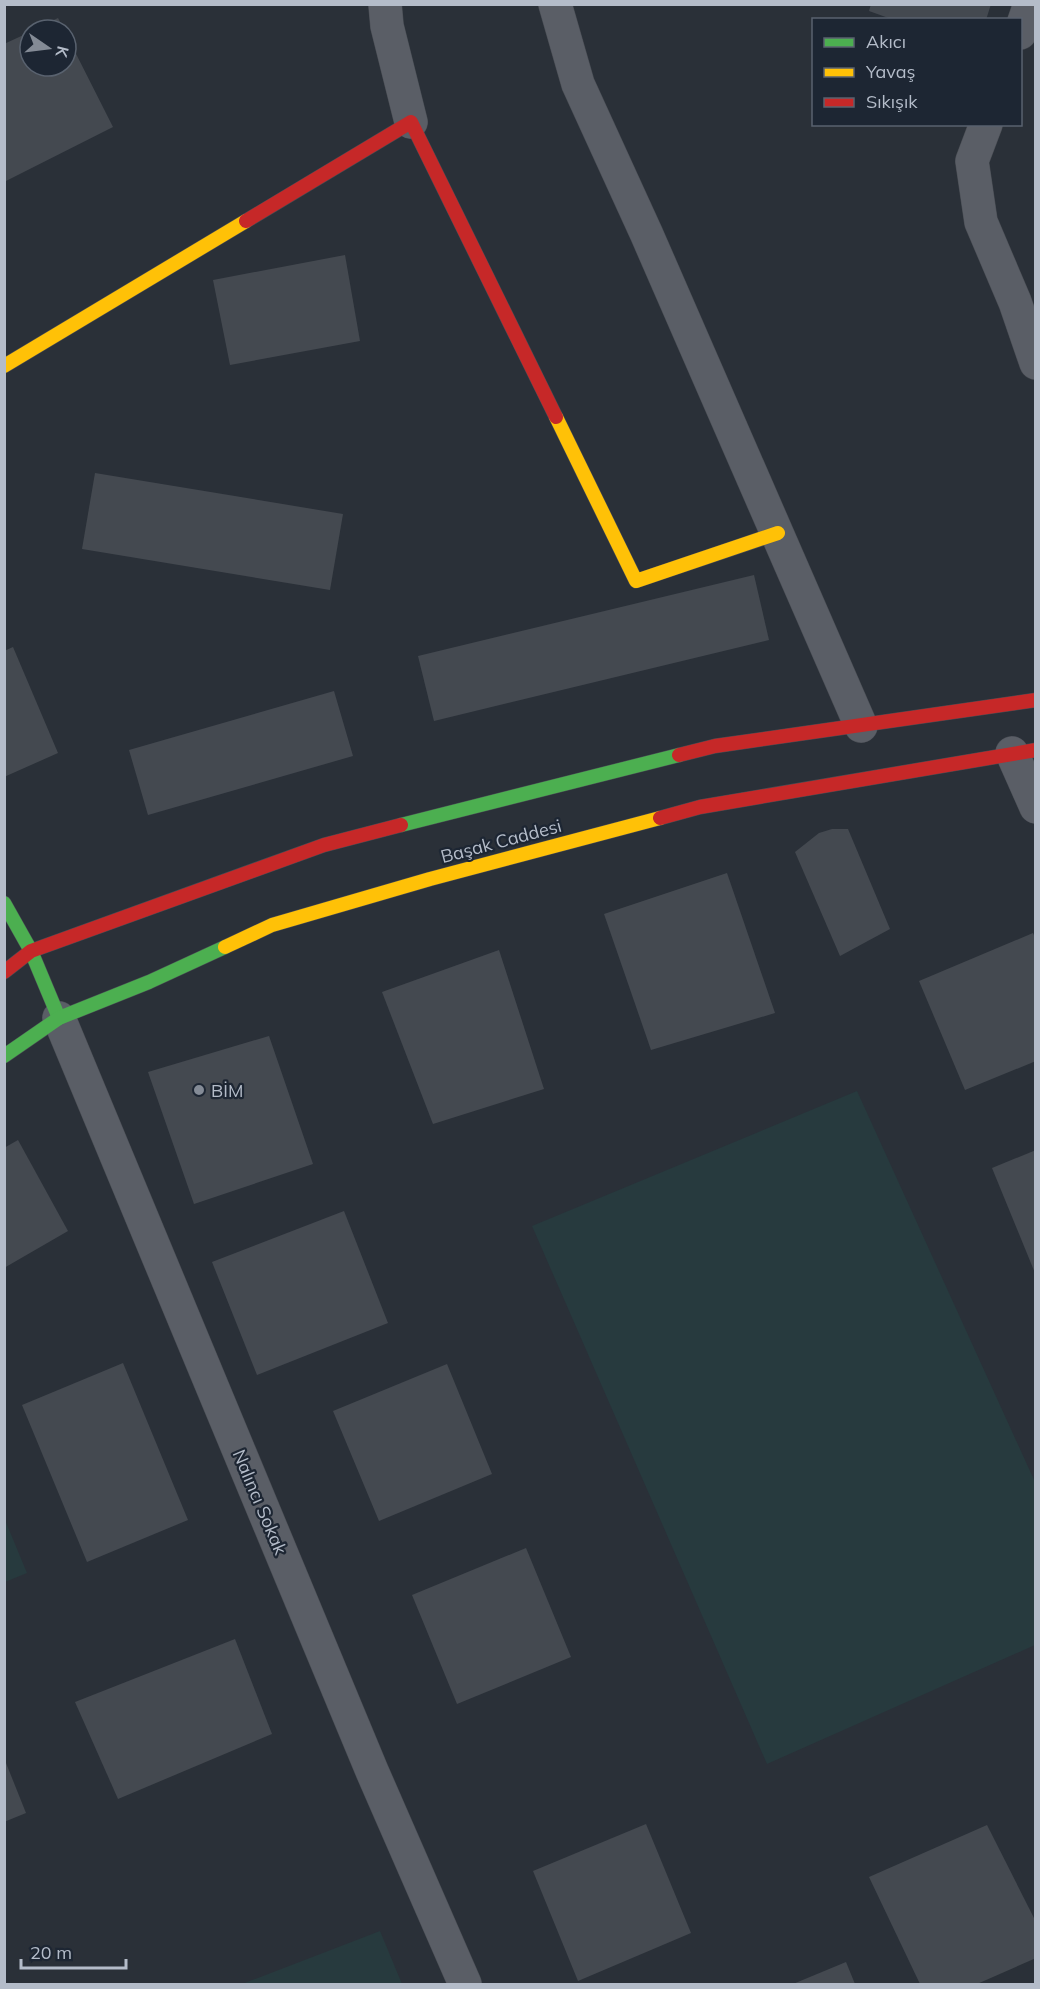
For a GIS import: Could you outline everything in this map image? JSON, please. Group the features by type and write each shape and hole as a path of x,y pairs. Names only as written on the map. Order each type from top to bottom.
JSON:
{"street":[{"path":"385,4 387,26 411,122 636,580 778,533"},
{"path":"555,4 578,84 647,235 861,726"},
{"path":"1022,27 1030,4"},
{"path":"4,366 411,122"},
{"path":"985,126 972,161 981,222 1025,296 1035,363"},
{"path":"4,972 31,951 324,845 581,778 715,746 1035,700"},
{"path":"1024,751 1035,807"},
{"name":"Başak Caddesi","path":"4,1056 59,1018 149,982 272,925 430,879 700,807 1024,751"},
{"path":"4,903 31,951 59,1018"},
{"name":"Nalıncı Sokak","path":"59,1018 372,1771 465,1984"}],"green space":[{"path":"857,1091 1035,1482 1035,1645 767,1764 532,1226"},
{"path":"5,1520 27,1573 4,1582"},
{"path":"380,1931 402,1984 242,1984"}],"building":[{"path":"871,4 991,4 987,18 888,18 869,11"},
{"path":"18,38 18,78 78,78 78,58 113,127 4,182 4,44"},
{"path":"345,255 360,341 230,365 213,280"},
{"path":"95,473 343,514 330,590 82,549"},
{"path":"754,575 769,640 434,721 418,656"},
{"path":"13,647 58,753 4,777 4,651"},
{"path":"334,691 353,756 148,815 129,750"},
{"path":"832,829 848,829 890,929 840,956 795,852 819,833"},
{"path":"727,873 775,1013 651,1050 604,914"},
{"path":"1033,933 1036,940 1036,1061 965,1090 919,981"},
{"path":"499,950 544,1089 433,1124 382,992"},
{"path":"269,1036 313,1164 194,1204 148,1072"},
{"path":"18,1140 68,1231 4,1268 4,1148"},
{"path":"1036,1150 1036,1273 1035,1273 992,1168"},
{"path":"344,1211 388,1323 257,1375 212,1262"},
{"path":"123,1363 188,1520 87,1562 22,1405"},
{"path":"447,1364 492,1474 379,1521 333,1411"},
{"path":"526,1548 571,1657 457,1704 412,1595"},
{"path":"235,1639 272,1734 118,1799 75,1702"},
{"path":"4,1758 26,1813 4,1822"},
{"path":"646,1824 691,1933 578,1981 533,1871"},
{"path":"987,1825 1036,1922 1036,1958 977,1984 920,1984 869,1877"},
{"path":"846,1962 855,1984 793,1984"}],"traffic: fast":[{"path":"401,825 679,755"},
{"path":"4,903 31,951 59,1018"},
{"path":"4,1056 59,1018 149,982 225,947"}],"traffic: slow":[{"path":"4,366 246,221"},
{"path":"556,417 636,581 778,533"},
{"path":"225,947 272,925 430,879 660,818"}],"traffic: jam":[{"path":"246,221 411,122 556,417"},
{"path":"679,755 715,746 1036,700"},
{"path":"660,818 700,807 1036,750"},
{"path":"4,972 31,951 324,845 401,825"}],"place":[{"name":"BİM","path":"199,1090"}]}
